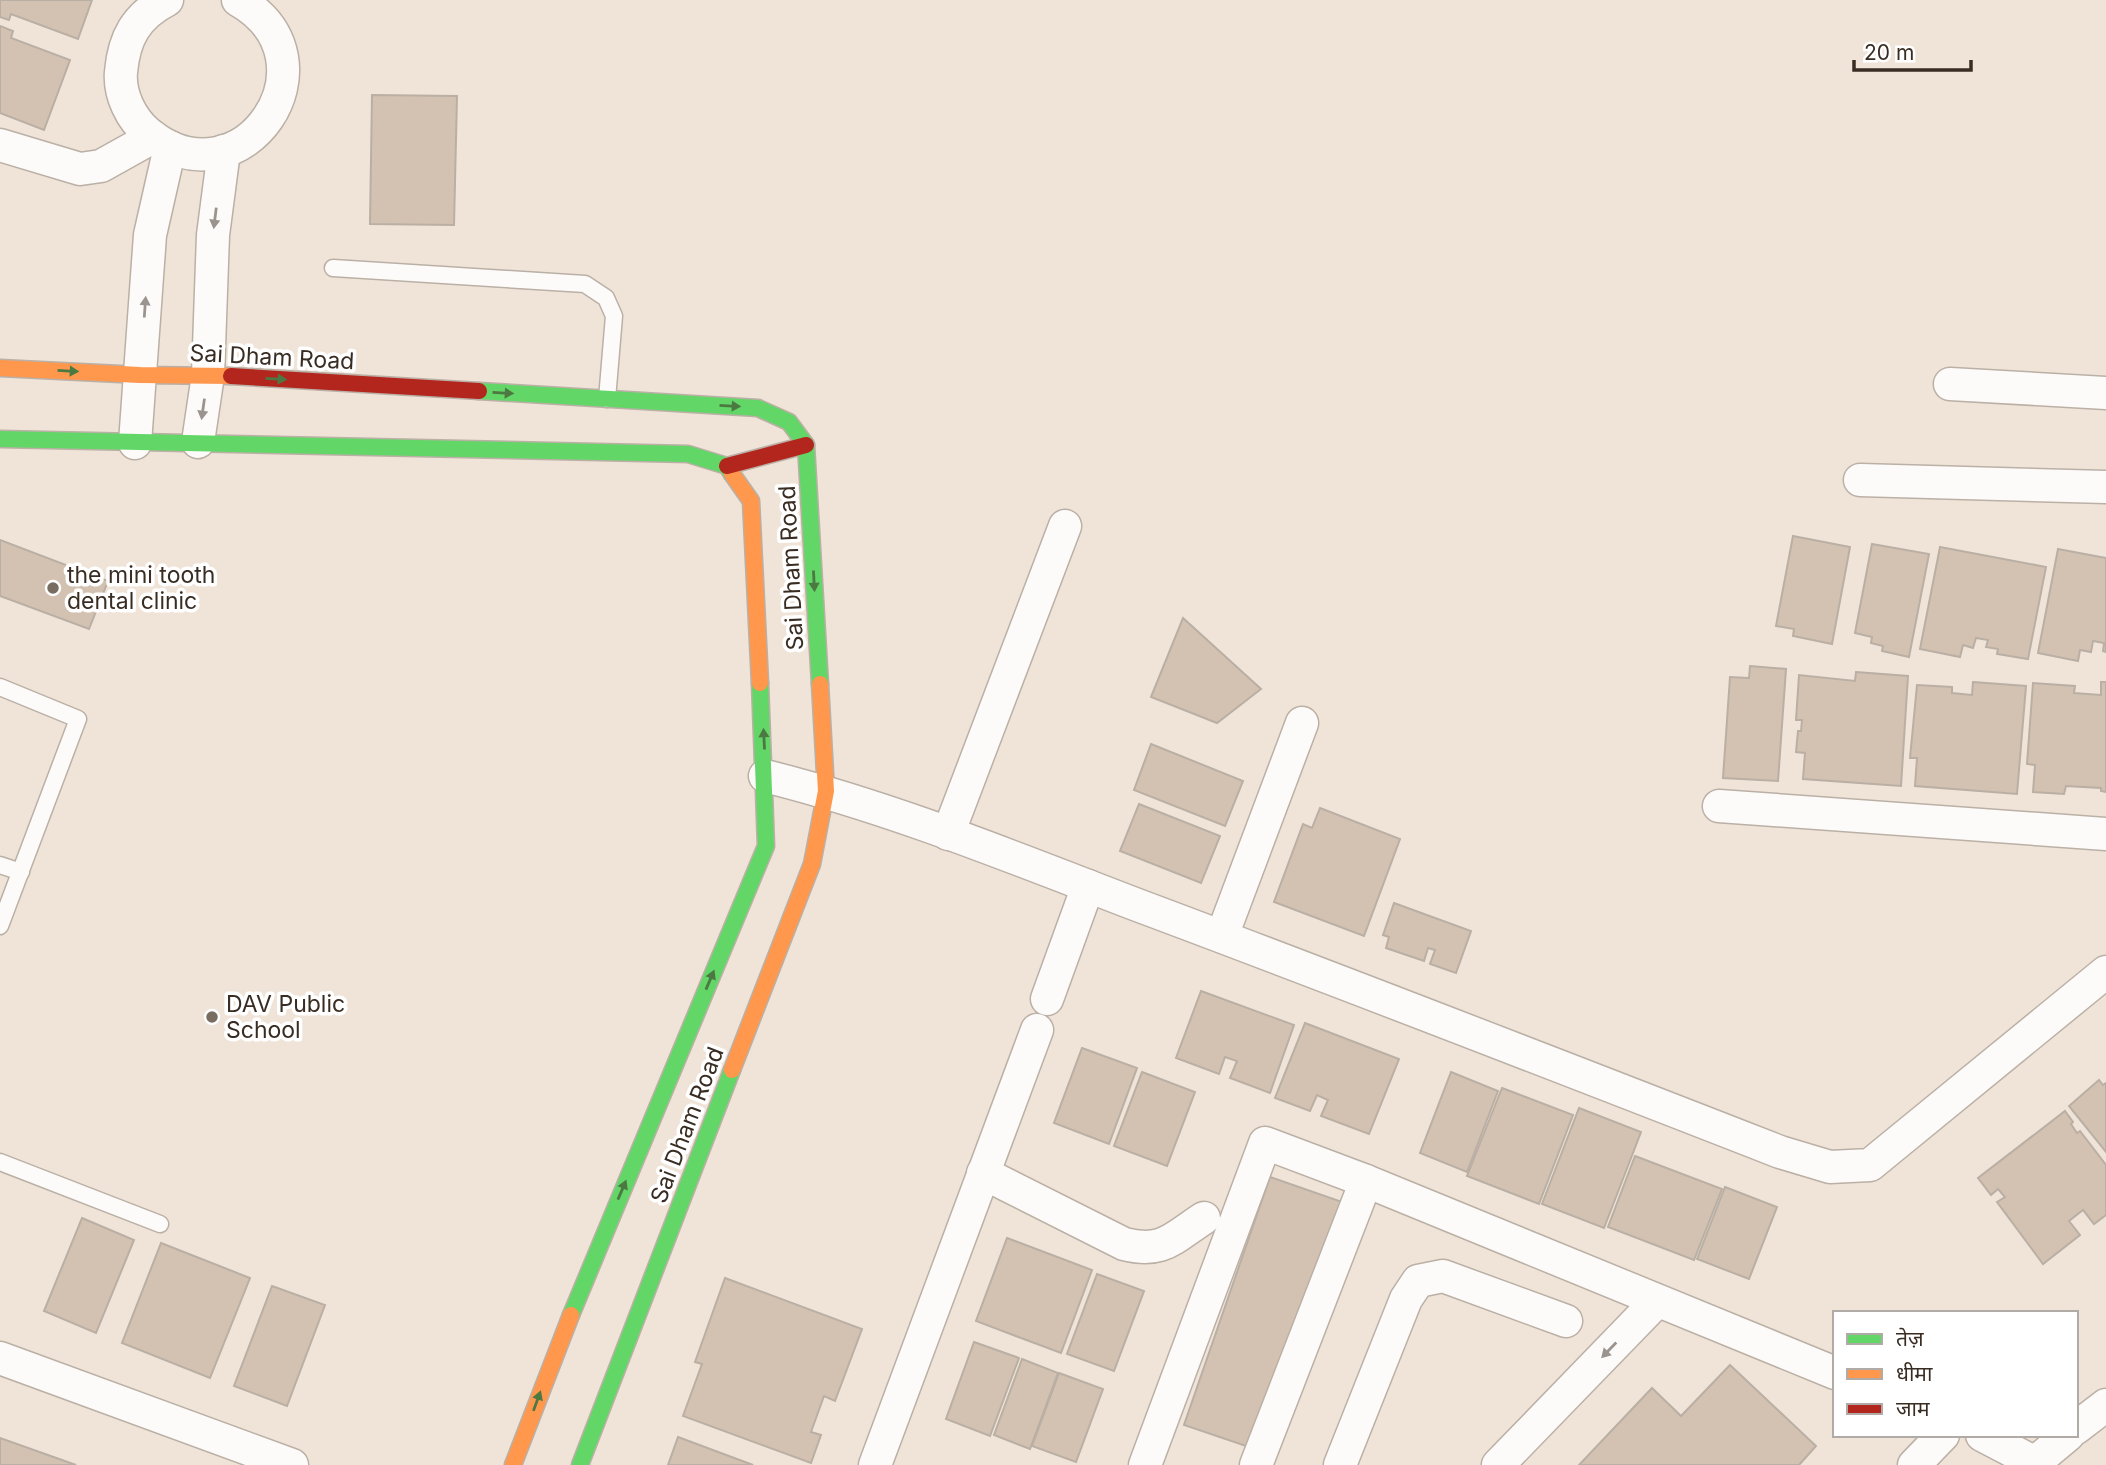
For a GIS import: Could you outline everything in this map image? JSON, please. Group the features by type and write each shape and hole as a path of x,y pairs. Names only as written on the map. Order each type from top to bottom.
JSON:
{"street":[{"path":"167,0 154,7 135,26 123,51 121,77 126,104 140,126 161,142 186,153 213,154 239,146 260,130 276,108 283,82 281,55 272,30 254,9 238,0"},
{"path":"0,145 80,169 101,166 161,142"},
{"path":"135,443 150,235 161,142"},
{"path":"198,442 208,375 213,235 224,150"},
{"name":"Sai Dham Road","path":"0,368 140,375 208,375 758,408 789,422 806,445 826,791 812,864 580,1465"},
{"path":"1950,384 2106,393"},
{"path":"0,439 633,451 688,454 727,466 806,445"},
{"name":"Sai Dham Road","path":"513,1465 559,1343 766,846 751,501 727,466"},
{"path":"1860,480 2106,487"},
{"path":"948,834 1065,526"},
{"path":"1222,936 1302,723"},
{"path":"765,776 826,791 948,834 1222,936 1767,1147 1830,1167 1870,1165 2106,972"},
{"path":"1719,806 2106,834"},
{"path":"1047,999 1088,886"},
{"path":"875,1465 1037,1030"},
{"path":"1146,1465 1265,1143 1366,1181 1833,1372"},
{"path":"983,1173 1124,1244 1144,1249 1162,1246 1204,1218"},
{"path":"1256,1465 1366,1181"},
{"path":"1340,1465 1406,1299 1418,1282 1443,1276 1566,1321"},
{"path":"1498,1465 1657,1301"},
{"path":"0,1358 239,1456 292,1465"},
{"path":"2078,1427 2106,1405"},
{"path":"1914,1465 1941,1437"},
{"path":"1986,1437 2035,1464 2066,1437"}],"lane":[{"path":"333,268 585,284 606,298 614,316 607,399"},
{"path":"0,687 78,719 0,926"},
{"path":"0,865 21,872"},
{"path":"0,1163 160,1224"}],"building":[{"path":"0,0 92,0 78,39 11,14 9,20 0,17"},
{"path":"0,26 13,31 11,38 70,60 44,130 0,113"},
{"path":"372,95 457,96 454,225 370,224"},
{"path":"1793,536 1850,547 1832,644 1793,636 1794,629 1776,626"},
{"name":"the mini tooth dental clinic","path":"0,540 108,581 89,629 0,596"},
{"path":"1872,544 1929,554 1909,657 1882,651 1883,646 1871,643 1872,637 1855,633"},
{"path":"1940,547 2046,567 2028,659 1997,654 1998,649 1986,647 1988,640 1976,638 1973,648 1963,645 1960,657 1920,649"},
{"path":"2058,549 2106,558 2106,652 2103,651 2104,643 2093,641 2091,652 2080,650 2078,661 2038,653"},
{"path":"1183,618 1261,689 1217,723 1151,697"},
{"path":"1750,666 1786,669 1778,781 1723,778 1730,677 1749,678"},
{"path":"1856,672 1908,676 1901,786 1803,779 1805,753 1796,752 1802,720 1796,720 1799,675 1855,681"},
{"path":"1973,682 2026,686 2017,794 1915,786 1917,758 1910,758 1917,685 1952,687 1952,693 1972,695"},
{"path":"2101,682 2106,682 2106,792 2101,791 2101,788 2066,786 2064,794 2033,792 2035,765 2027,764 2033,683 2075,686 2074,693 2101,695"},
{"path":"1151,744 1243,781 1225,826 1134,790"},
{"path":"1139,804 1220,836 1201,883 1120,851"},
{"path":"1320,808 1400,839 1364,936 1274,902 1303,824 1312,828"},
{"path":"1394,903 1471,931 1456,973 1430,964 1435,950 1428,948 1424,961 1386,948 1389,937 1383,935"},
{"path":"1201,991 1294,1025 1270,1093 1230,1078 1237,1061 1225,1057 1219,1074 1176,1058"},
{"path":"1305,1023 1399,1059 1369,1134 1321,1116 1328,1100 1317,1095 1310,1111 1275,1098"},
{"path":"1082,1048 1137,1068 1109,1144 1054,1123"},
{"path":"1142,1072 1195,1092 1167,1166 1114,1146"},
{"path":"1451,1072 1498,1091 1467,1172 1420,1153"},
{"path":"2099,1080 2103,1085 2106,1083 2106,1152 2069,1106"},
{"path":"1502,1088 1573,1115 1539,1204 1467,1176"},
{"path":"1579,1108 1641,1132 1604,1228 1542,1204"},
{"path":"2065,1111 2077,1133 2080,1131 2106,1165 2106,1215 2094,1224 2083,1210 2069,1221 2080,1235 2043,1264 1997,1202 2005,1197 1998,1189 1991,1195 1978,1178"},
{"path":"1635,1156 1722,1189 1694,1260 1608,1227"},
{"path":"1270,1177 1348,1204 1249,1447 1184,1425"},
{"path":"1725,1187 1777,1207 1749,1279 1697,1259"},
{"path":"82,1218 134,1240 96,1333 44,1311"},
{"path":"1007,1238 1092,1270 1061,1353 976,1321"},
{"path":"161,1243 250,1278 210,1378 122,1343"},
{"path":"1097,1274 1144,1291 1114,1371 1067,1354"},
{"path":"725,1278 862,1329 835,1401 824,1396 811,1432 821,1435 811,1463 683,1416 702,1364 695,1362"},
{"path":"272,1286 325,1305 287,1406 234,1386"},
{"path":"974,1342 1019,1358 990,1436 946,1419"},
{"path":"1022,1359 1058,1373 1030,1449 994,1435"},
{"path":"1730,1365 1816,1446 1799,1465 1579,1465 1652,1388 1681,1416"},
{"path":"1059,1373 1103,1389 1076,1462 1032,1446"},
{"path":"678,1437 753,1465 668,1465"},
{"path":"0,1438 76,1465 0,1465"}],"traffic: fast":[{"path":"479,391 758,408 789,422 806,445 820,684"},
{"path":"0,439 688,454 727,466 732,474"},
{"path":"571,1315 766,846 760,683"},
{"path":"580,1465 732,1070"}],"traffic: slow":[{"path":"0,368 140,375 231,376"},
{"path":"732,474 751,501 760,683"},
{"path":"732,1070 812,864 826,791 820,684"},
{"path":"513,1465 571,1315"}],"traffic: jam":[{"path":"231,376 479,391"},
{"path":"727,466 806,445"}],"place":[{"name":"the mini tooth dental clinic","path":"53,588"},
{"name":"DAV Public School","path":"212,1017"}]}
